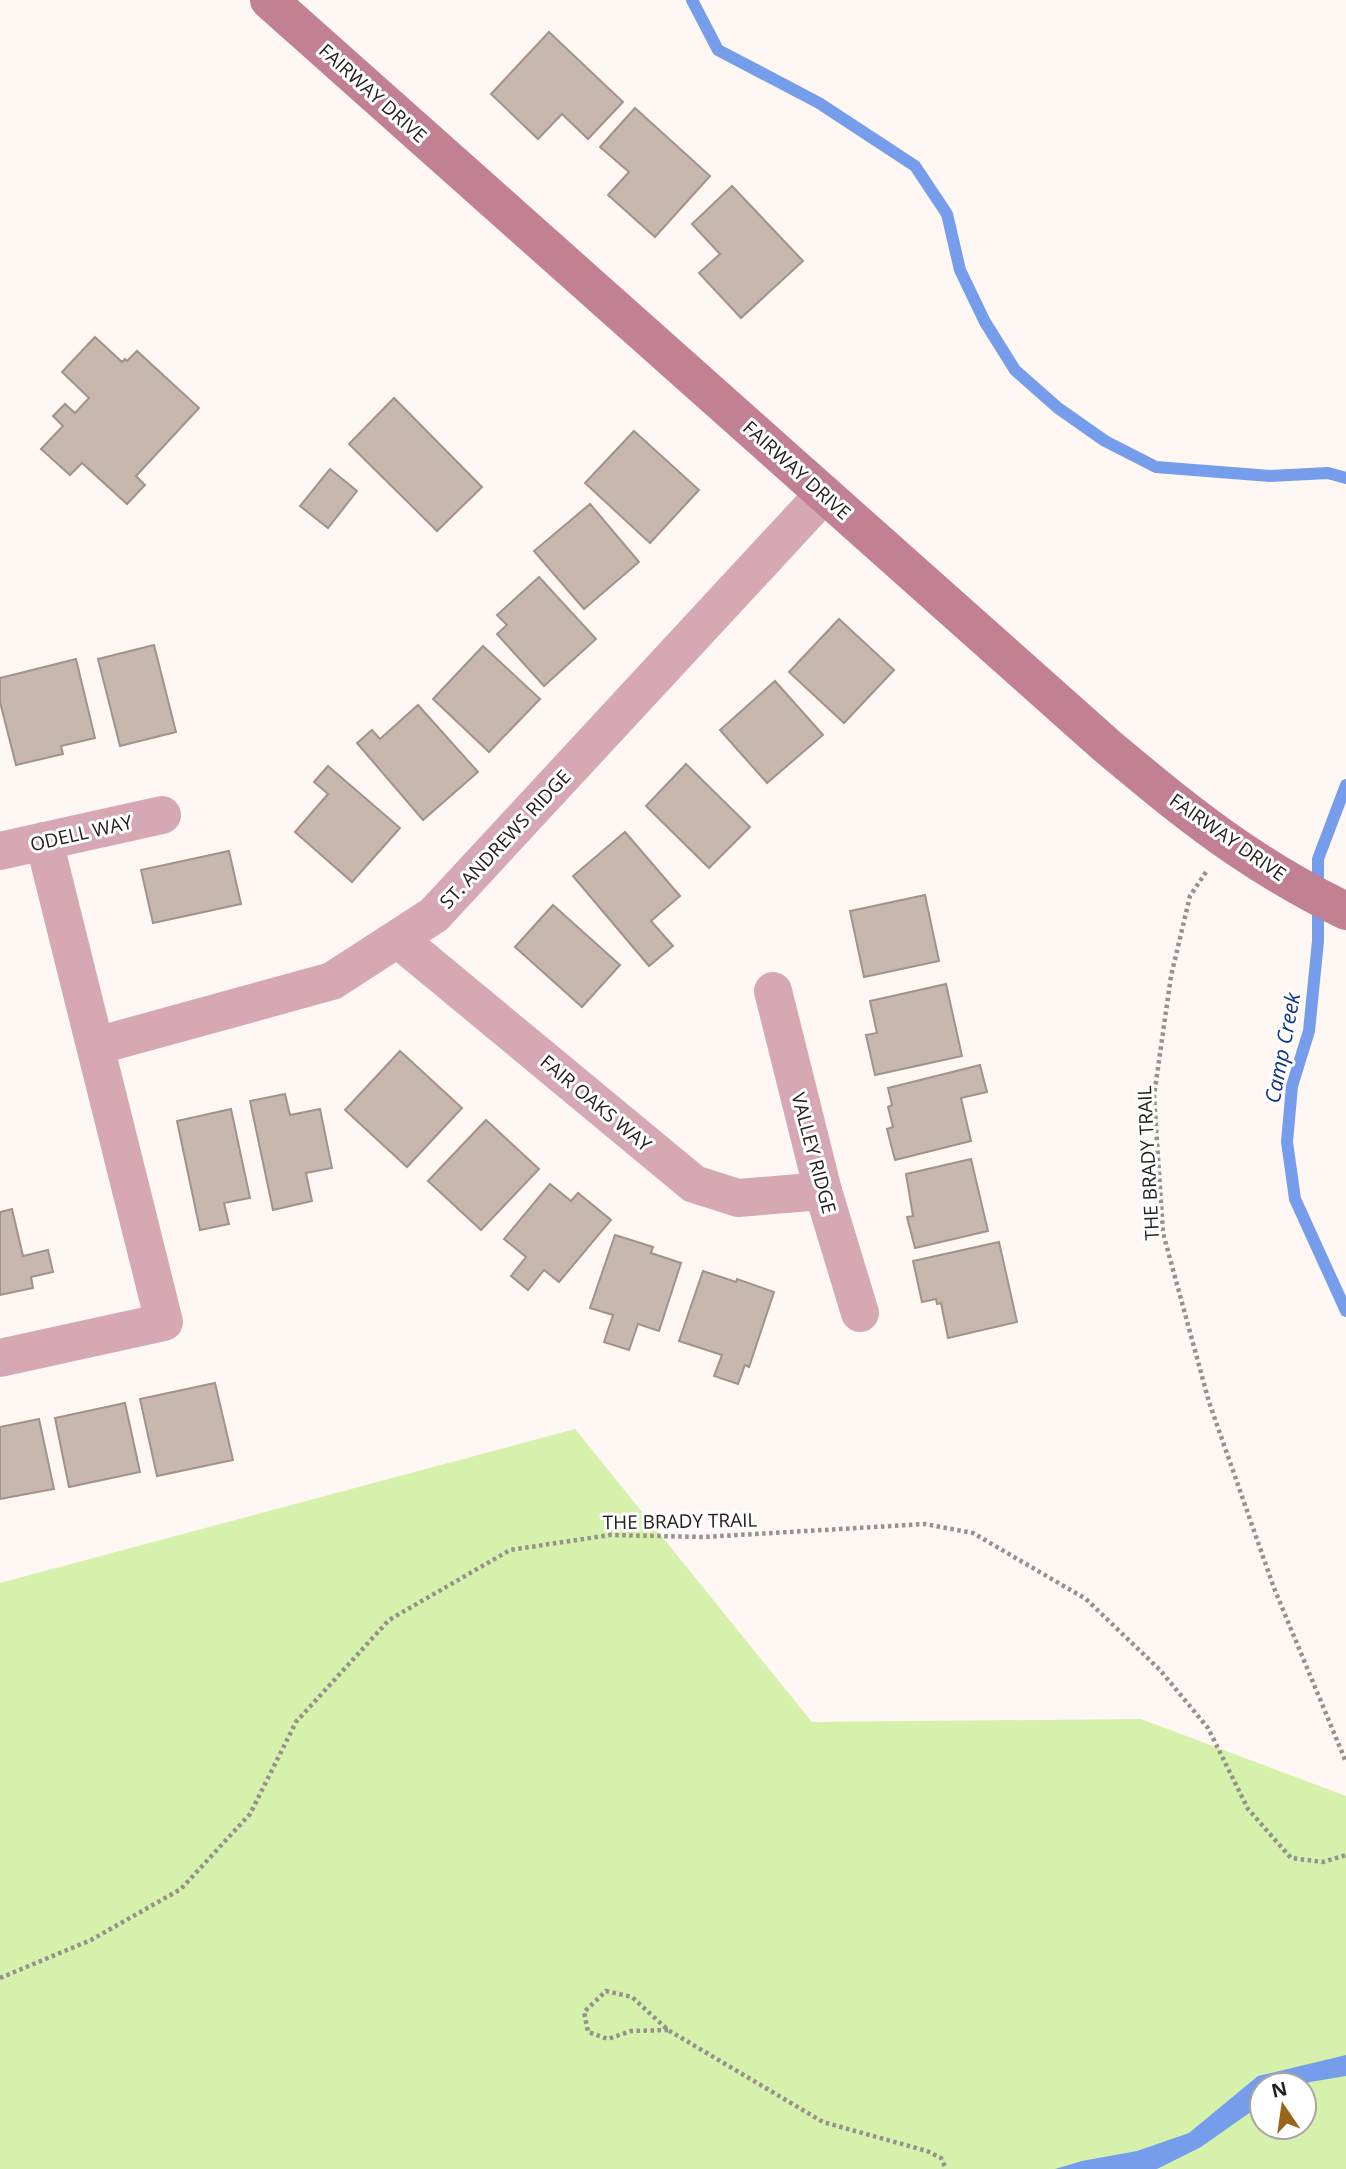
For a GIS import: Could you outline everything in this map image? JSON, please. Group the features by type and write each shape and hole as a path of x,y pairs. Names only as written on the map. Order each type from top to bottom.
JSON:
{"street":[{"name":"FAIRWAY DRIVE","path":"269,0 1107,746 1178,805 1227,840 1308,892 1346,911"},
{"name":"ST. ANDREWS RIDGE","path":"96,1046 332,981 434,915 824,494"},
{"name":"ODELL WAY","path":"0,851 162,815"},
{"path":"0,1358 164,1322 44,841"},
{"name":"FAIR OAKS WAY","path":"398,939 694,1184 738,1198 823,1191"},
{"name":"VALLEY RIDGE","path":"773,992 823,1191 860,1313"}],"path":[{"name":"THE BRADY TRAIL","path":"1227,840 1190,896 1171,976 1154,1096 1163,1233 1209,1402 1274,1588 1346,1762"},
{"name":"THE BRADY TRAIL","path":"0,1978 91,1940 181,1889 250,1814 296,1722 390,1620 510,1550 610,1535 704,1537 925,1524 973,1533 1086,1599 1160,1670 1208,1728 1248,1809 1291,1858 1323,1862 1346,1855"},
{"path":"668,2030 631,2031 608,2039 588,2032 584,2012 606,1990 632,1997 668,2030 823,2122 927,2151 941,2158 946,2169"}],"green space":[{"path":"575,1429 812,1722 1141,1719 1346,1796 1346,2169 0,2169 0,1583"}],"water":[{"path":"1346,2055 1346,2076 1318,2081 1318,2071 1279,2071"},
{"path":"1248,2084 1248,2114 1201,2147 1157,2169 1055,2169 1137,2151 1189,2133"}],"building":[{"path":"549,32 623,102 588,139 562,114 538,139 491,94"},
{"path":"635,108 710,176 655,237 608,195 629,172 600,147"},
{"path":"732,186 803,261 741,318 699,273 720,254 692,224"},
{"path":"95,337 122,362 125,359 127,361 137,351 199,408 136,476 145,485 127,504 82,463 70,475 41,449 63,426 53,416 65,404 75,413 89,398 62,372"},
{"path":"394,398 482,487 437,531 349,444"},
{"path":"634,431 699,490 650,543 585,483"},
{"path":"330,469 357,491 328,528 300,506"},
{"path":"590,504 639,562 584,609 534,551"},
{"path":"539,577 596,639 544,686 497,634 507,625 497,615"},
{"path":"839,619 894,670 844,723 789,672"},
{"path":"154,645 176,732 120,746 98,659"},
{"path":"483,646 540,699 489,752 433,699"},
{"path":"76,659 95,738 61,746 63,754 16,765 0,702 0,678"},
{"path":"775,681 823,735 767,783 720,730"},
{"path":"418,705 478,772 423,820 357,743 372,730 380,739"},
{"path":"686,764 750,827 709,868 646,806"},
{"path":"328,766 400,828 352,882 295,832 328,794 314,782"},
{"path":"625,832 680,896 651,921 673,946 649,966 573,876"},
{"path":"229,851 241,904 153,923 141,870"},
{"path":"925,895 939,961 864,977 850,911"},
{"path":"553,905 620,965 582,1007 515,947"},
{"path":"946,984 962,1056 875,1075 866,1035 877,1033 870,1001"},
{"path":"400,1051 462,1108 407,1167 345,1110"},
{"path":"980,1065 987,1092 961,1098 971,1141 895,1160 887,1129 893,1127 888,1107 892,1105 888,1088"},
{"path":"285,1094 290,1115 320,1109 332,1168 306,1173 312,1201 273,1210 250,1101"},
{"path":"231,1109 250,1198 224,1203 229,1224 200,1230 177,1121"},
{"path":"486,1120 539,1169 481,1230 428,1181"},
{"path":"971,1159 988,1231 915,1248 907,1217 913,1216 906,1174"},
{"path":"550,1184 571,1201 578,1193 611,1220 559,1282 544,1270 528,1290 511,1276 526,1257 504,1239"},
{"path":"12,1209 23,1256 48,1250 53,1272 31,1277 33,1288 0,1295 0,1212"},
{"path":"615,1235 653,1247 651,1253 681,1263 659,1331 638,1324 629,1350 604,1342 613,1315 590,1308"},
{"path":"999,1242 1017,1322 948,1338 941,1303 937,1304 936,1299 922,1302 913,1261"},
{"path":"703,1271 774,1292 749,1367 745,1365 738,1384 714,1376 722,1355 679,1341"},
{"path":"215,1383 233,1460 157,1476 140,1399"},
{"path":"125,1403 140,1472 69,1487 55,1418"},
{"path":"39,1419 54,1489 0,1499 0,1427"}],"waterway":[{"path":"692,0 718,50 819,103 915,166 947,214 960,270 985,322 1015,370 1058,408 1105,441 1156,467 1270,476 1328,473 1346,478"},
{"name":"Camp Creek","path":"1346,785 1318,859 1318,941 1309,1031 1292,1086 1287,1142 1295,1199 1346,1311"}]}
